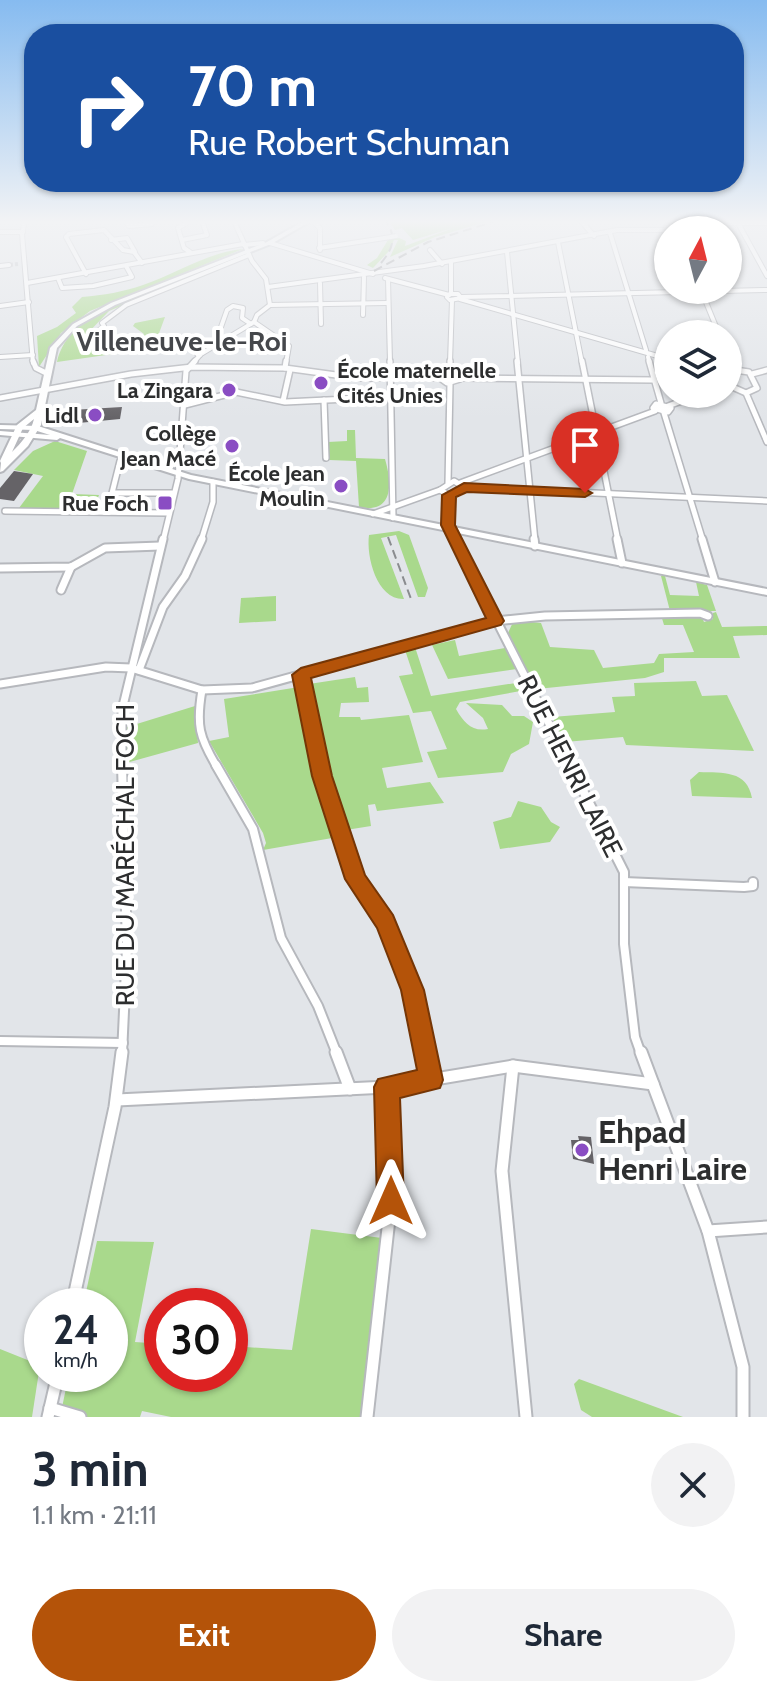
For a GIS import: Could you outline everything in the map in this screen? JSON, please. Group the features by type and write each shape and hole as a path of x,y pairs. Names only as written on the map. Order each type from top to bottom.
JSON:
{"main road":[{"path":"1,468 32,432 40,411 54,348 64,334 82,319 155,287"},
{"path":"1,468 18,431 40,411"},
{"path":"0,430 67,439 213,482 451,529 535,541 622,563 767,592"}],"street":[{"path":"27,287 36,368 48,374"},
{"path":"97,332 104,326 102,323 126,305 164,287"},
{"path":"268,287 270,305"},
{"path":"320,287 321,324"},
{"path":"363,315 364,287"},
{"path":"388,287 393,518"},
{"path":"418,287 654,355"},
{"path":"450,373 451,287"},
{"path":"510,287 535,541"},
{"path":"567,287 622,563"},
{"path":"626,287 654,383"},
{"path":"742,290 767,290"},
{"path":"461,298 654,292"},
{"path":"0,306 29,302"},
{"path":"188,368 200,355 252,323 270,305 387,303"},
{"path":"221,327 227,310 233,306 242,307 242,318 289,346 283,401"},
{"path":"194,332 197,354 200,355"},
{"path":"0,357 33,355"},
{"path":"0,398 188,368 287,369 389,378 440,378 450,373"},
{"name":"RUE DU MARÉCHAL FOCH","path":"76,1288 117,1100 123,1043 127,947 120,734 167,513 178,479 181,410 185,405 188,368"},
{"path":"742,391 755,390 767,370"},
{"path":"742,372 758,381"},
{"path":"450,373 460,378 653,380"},
{"path":"369,397 403,378"},
{"path":"440,378 450,384"},
{"path":"450,384 460,378"},
{"path":"373,514 440,490 448,483 450,384"},
{"path":"185,405 234,392 283,401 390,397"},
{"path":"746,393 767,442"},
{"path":"324,400 326,458"},
{"path":"654,406 655,411"},
{"path":"440,490 449,495 462,485 526,458 655,411 671,411 669,408"},
{"path":"664,413 715,582"},
{"path":"120,461 112,493 172,493"},
{"path":"135,669 149,652 165,603 193,559 212,505 213,482"},
{"path":"448,483 529,490 767,501"},
{"name":"RUE HENRI LAIRE","path":"449,495 448,523 624,872 624,944 635,1037 708,1231 743,1367 743,1417"},
{"path":"5,511 167,513"},
{"path":"1,571 71,567 105,548 160,546"},
{"path":"61,590 71,567"},
{"path":"0,684 100,667 135,669 202,690 252,688 495,621 560,615 700,613 708,616"},
{"path":"301,675 322,776 356,879 386,922 413,990 431,1080"},
{"path":"202,690 197,720 202,742 253,829 281,938 318,1006 350,1089"},
{"path":"624,882 682,886 717,884 746,888 753,886 753,882"},
{"path":"0,1041 123,1043"},
{"path":"513,1066 502,1171 526,1417"},
{"path":"117,1100 387,1087 513,1066 653,1084"},
{"path":"367,1417 391,1201 387,1087"},
{"path":"708,1231 767,1227"},
{"path":"54,1392 49,1413 80,1417"}],"green space":[{"path":"149,287 90,311 61,333 39,367 37,336 57,327 76,313 72,307 82,297"},
{"path":"161,289 109,311 85,336 95,343 140,338 144,334 133,326 135,323 165,317 158,336 166,336 169,346 57,362 72,333 84,323 112,306"},
{"path":"347,430 355,430 356,458 385,459 389,478 388,495 379,506 359,507 356,461 329,460 328,442 347,441"},
{"path":"55,441 87,451 72,494 99,495 93,510 19,508 43,476 14,470 33,451"},
{"path":"399,531 409,535 428,588 425,597 418,597 396,535 381,538 404,599 387,593 375,576 369,554 369,535"},
{"path":"661,576 665,576 670,595 699,596 696,582 707,585 716,611 670,611"},
{"path":"276,596 276,621 239,623 241,598"},
{"path":"716,612 722,627 767,626 767,635 733,636 740,658 664,658 664,672 645,678 537,689 508,633 514,620 541,623 550,647 594,650 603,668 654,663 659,654 694,652 683,625 664,625 661,615 701,615 704,622 713,619"},
{"path":"455,640 459,656 505,648 517,669 448,679 432,645"},
{"path":"415,647 431,696 522,682 526,690 460,702 456,709 465,722 477,729 488,729 483,718 466,703 502,705 512,716 524,716 533,722 529,744 511,754 503,772 438,778 427,752 447,749 431,711 413,713 399,676 413,674 405,650"},
{"path":"355,677 357,688 368,687 369,702 341,703 339,717 360,717 361,720 409,715 423,762 382,768 387,788 430,782 444,803 377,811 375,804 368,805 371,826 346,830 323,759 321,735 309,684"},
{"path":"696,681 702,696 727,695 754,751 626,745 623,737 565,742 552,717 615,712 612,697 635,696 634,683"},
{"path":"299,687 308,731 312,734 317,782 338,837 263,850 266,843 263,833 209,741 229,737 224,699"},
{"path":"195,706 198,743 126,763 127,727"},
{"path":"699,772 733,775 745,782 752,798 692,796 690,780"},
{"path":"518,801 541,807 551,822 560,827 550,842 500,849 493,822 511,817"},
{"path":"311,1229 382,1238 361,1417 171,1417 142,1411 140,1417 60,1417 65,1392 128,1392 128,1288 87,1288 97,1241 154,1242 135,1342 144,1343 144,1392 248,1392 248,1347 292,1350"},
{"path":"0,1349 24,1359 24,1392 36,1392 32,1417 0,1417"},
{"path":"579,1379 683,1417 592,1417 581,1410 574,1384"}],"building":[{"name":"Lidl","path":"122,407 120,419 68,424 71,410"},
{"path":"14,471 33,474 14,501 0,499 0,488"},
{"name":"Ehpad Henri Laire","path":"578,1136 591,1137 594,1164 573,1159 571,1140 579,1140"}],"railway":[{"path":"388,537 411,599"}],"place":[{"name":"École maternelle Cités Unies","path":"321,383"},
{"name":"La Zingara","path":"229,390"},
{"name":"Lidl","path":"95,415"},
{"name":"Collège Jean Macé","path":"232,446"},
{"name":"École Jean Moulin","path":"341,486"},
{"name":"Rue Foch","path":"165,503"},
{"name":"Ehpad Henri Laire","path":"582,1150"}],"district":[{"name":"Villeneuve-le-Roi","path":"182,341"}],"route":[{"path":"391,1201 387,1087 431,1080 413,990 386,922 356,879 322,776 301,675 495,621 448,525 449,495 464,487 585,493"}]}
